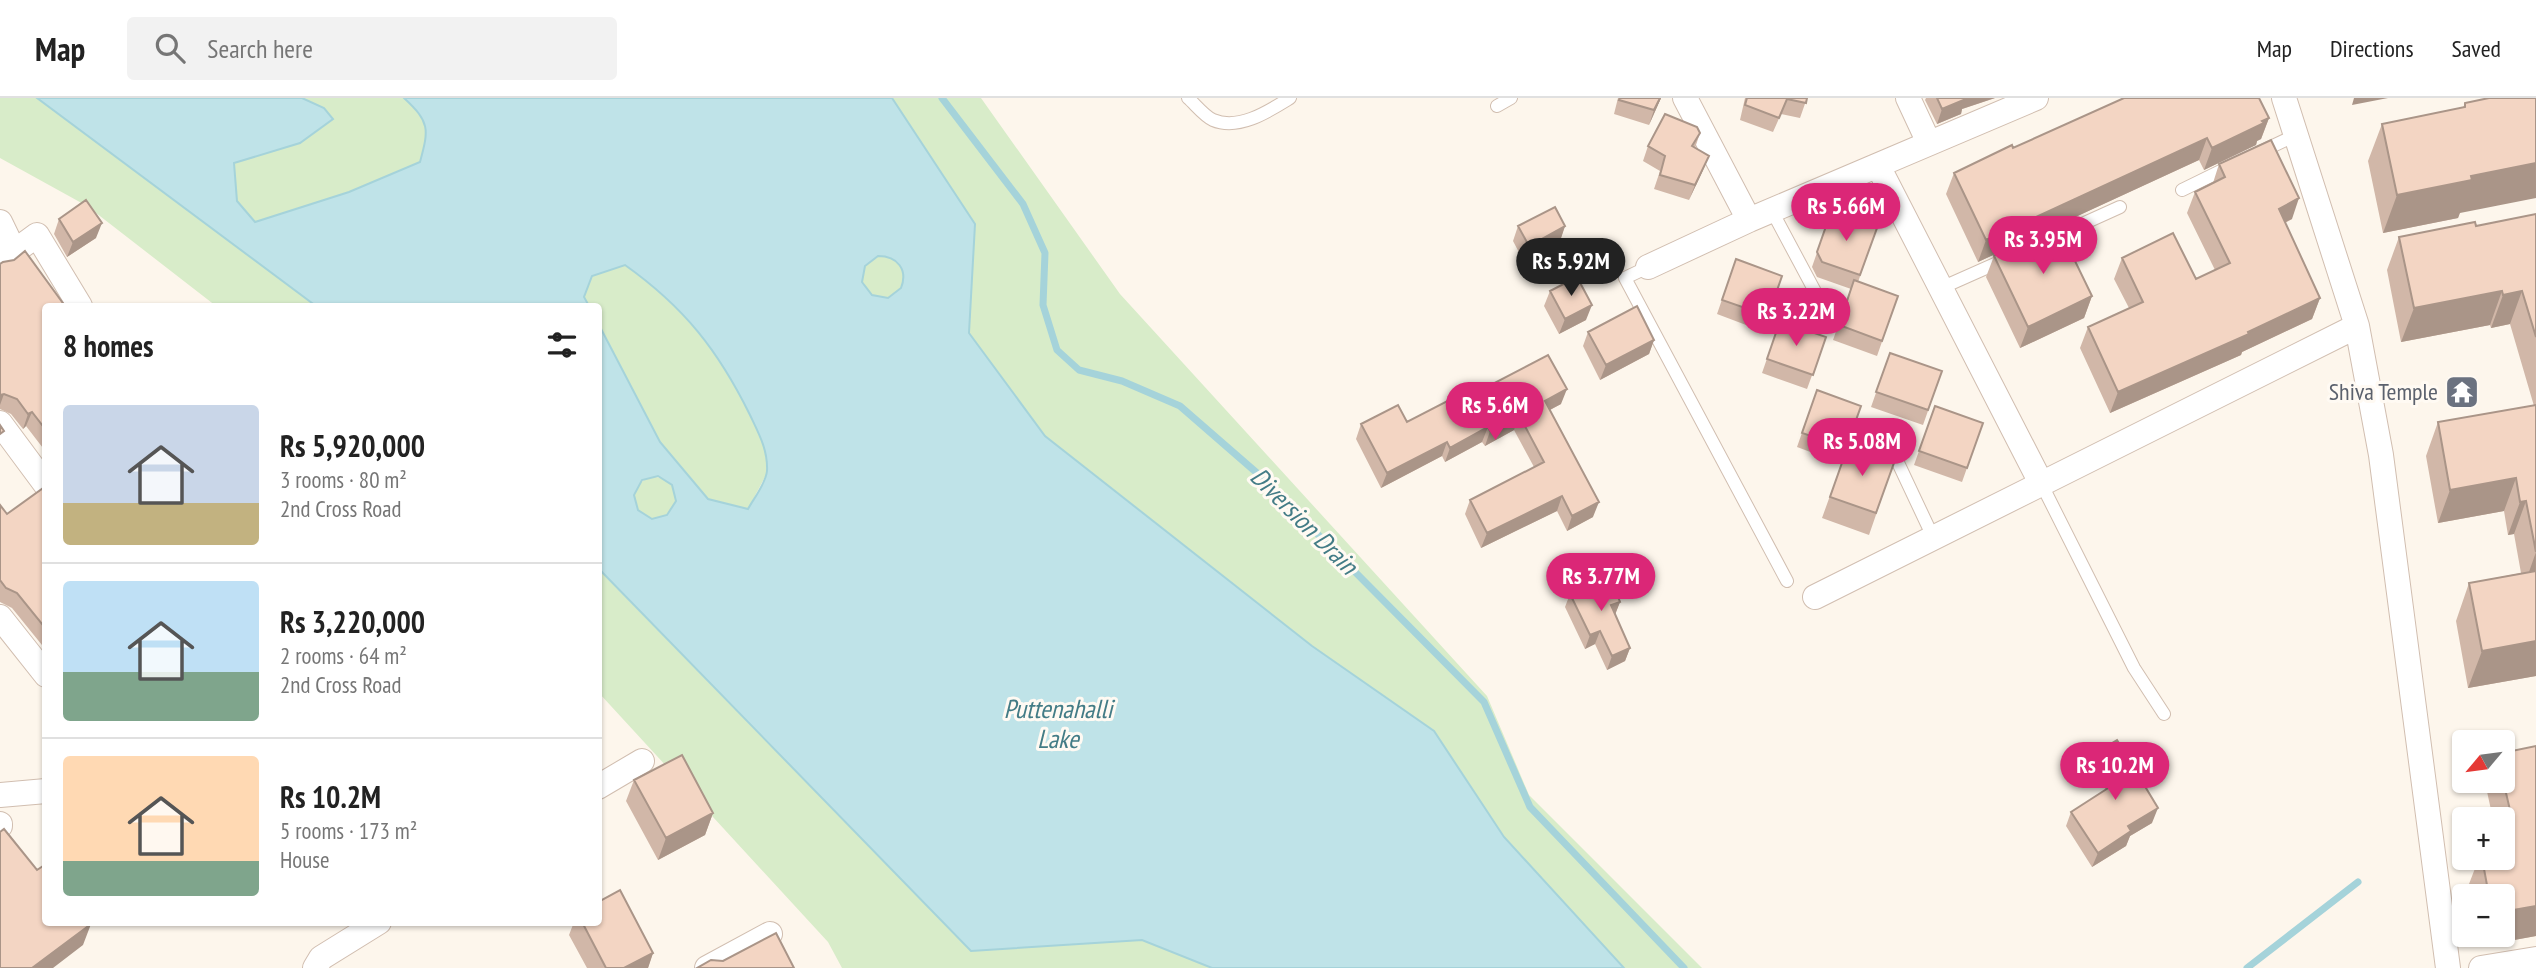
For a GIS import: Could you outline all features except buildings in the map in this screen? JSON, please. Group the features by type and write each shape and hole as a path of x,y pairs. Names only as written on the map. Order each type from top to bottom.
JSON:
{"street":[{"path":"1685,98 1749,220"},
{"path":"1908,98 1929,143"},
{"path":"1648,267 1749,220 2036,98"},
{"path":"2284,98 2357,326 2381,455 2448,968"},
{"path":"1878,166 2041,483"},
{"path":"0,222 7,257 37,234 78,303"},
{"path":"1815,597 2357,326"},
{"path":"0,423 42,480"},
{"path":"0,617 42,670"},
{"path":"602,785 642,761"},
{"path":"0,795 42,791"},
{"path":"314,968 321,958 373,926"},
{"path":"707,968 770,934"},
{"path":"2481,968 2536,958"}],"lane":[{"path":"1188,98 1213,120 1237,123 1262,115 1290,98"},
{"path":"1497,106 1511,98"},
{"path":"2182,190 2296,135"},
{"path":"2036,245 2120,207"},
{"path":"1772,211 1826,312"},
{"path":"1941,288 2013,256"},
{"path":"1648,267 1625,278 1787,581"},
{"path":"1885,435 1933,537"},
{"path":"2041,483 2134,667 2164,714"}],"green space":[{"path":"0,98 37,98 312,303 212,303 87,206 0,158"},
{"path":"302,98 404,98 419,113 425,127 420,162 349,192 255,222 237,201 234,163 300,143 333,119 324,108"},
{"path":"892,98 981,98 1120,294 1487,696 1529,795 1702,968 1624,968 1504,837 1434,731 1312,646 1045,436 969,333 975,224"},
{"path":"883,256 898,262 904,277 898,292 883,298 868,292 862,277 868,262"},
{"path":"625,265 651,284 697,329 729,373 765,446 767,473 748,509 708,499 660,442 602,331 602,303 587,303 584,298 592,276"},
{"path":"655,477 670,483 676,498 670,513 655,519 640,513 634,498 640,483"},
{"path":"602,573 971,951 1142,940 1212,968 842,968 828,942 602,696"}],"water":[{"name":"Puttenahalli Lake","path":"37,98 302,98 324,108 333,119 300,143 234,163 237,201 255,222 349,192 420,162 425,127 419,113 404,98 892,98 975,224 969,333 1045,436 1312,646 1434,731 1504,837 1624,968 1212,968 1142,940 971,951 602,572 602,331 660,442 708,499 748,509 766,476 767,463 762,442 750,415 725,370 698,331 665,297 625,265 592,276 584,297 587,303 312,303","holes":["878,256 896,261 903,275 901,288 888,298 872,295 862,282 865,266","658,476 672,485 676,501 667,515 652,519 638,510 634,495 642,480"]}],"waterway":[{"name":"Diversion Drain","path":"942,98 1023,204 1045,253 1043,305 1057,350 1079,370 1122,381 1180,406 1257,473 1484,702 1530,807 1684,968"},
{"path":"2247,968 2358,882"}],"place":[{"name":"Shiva Temple","path":"2462,392"}]}
